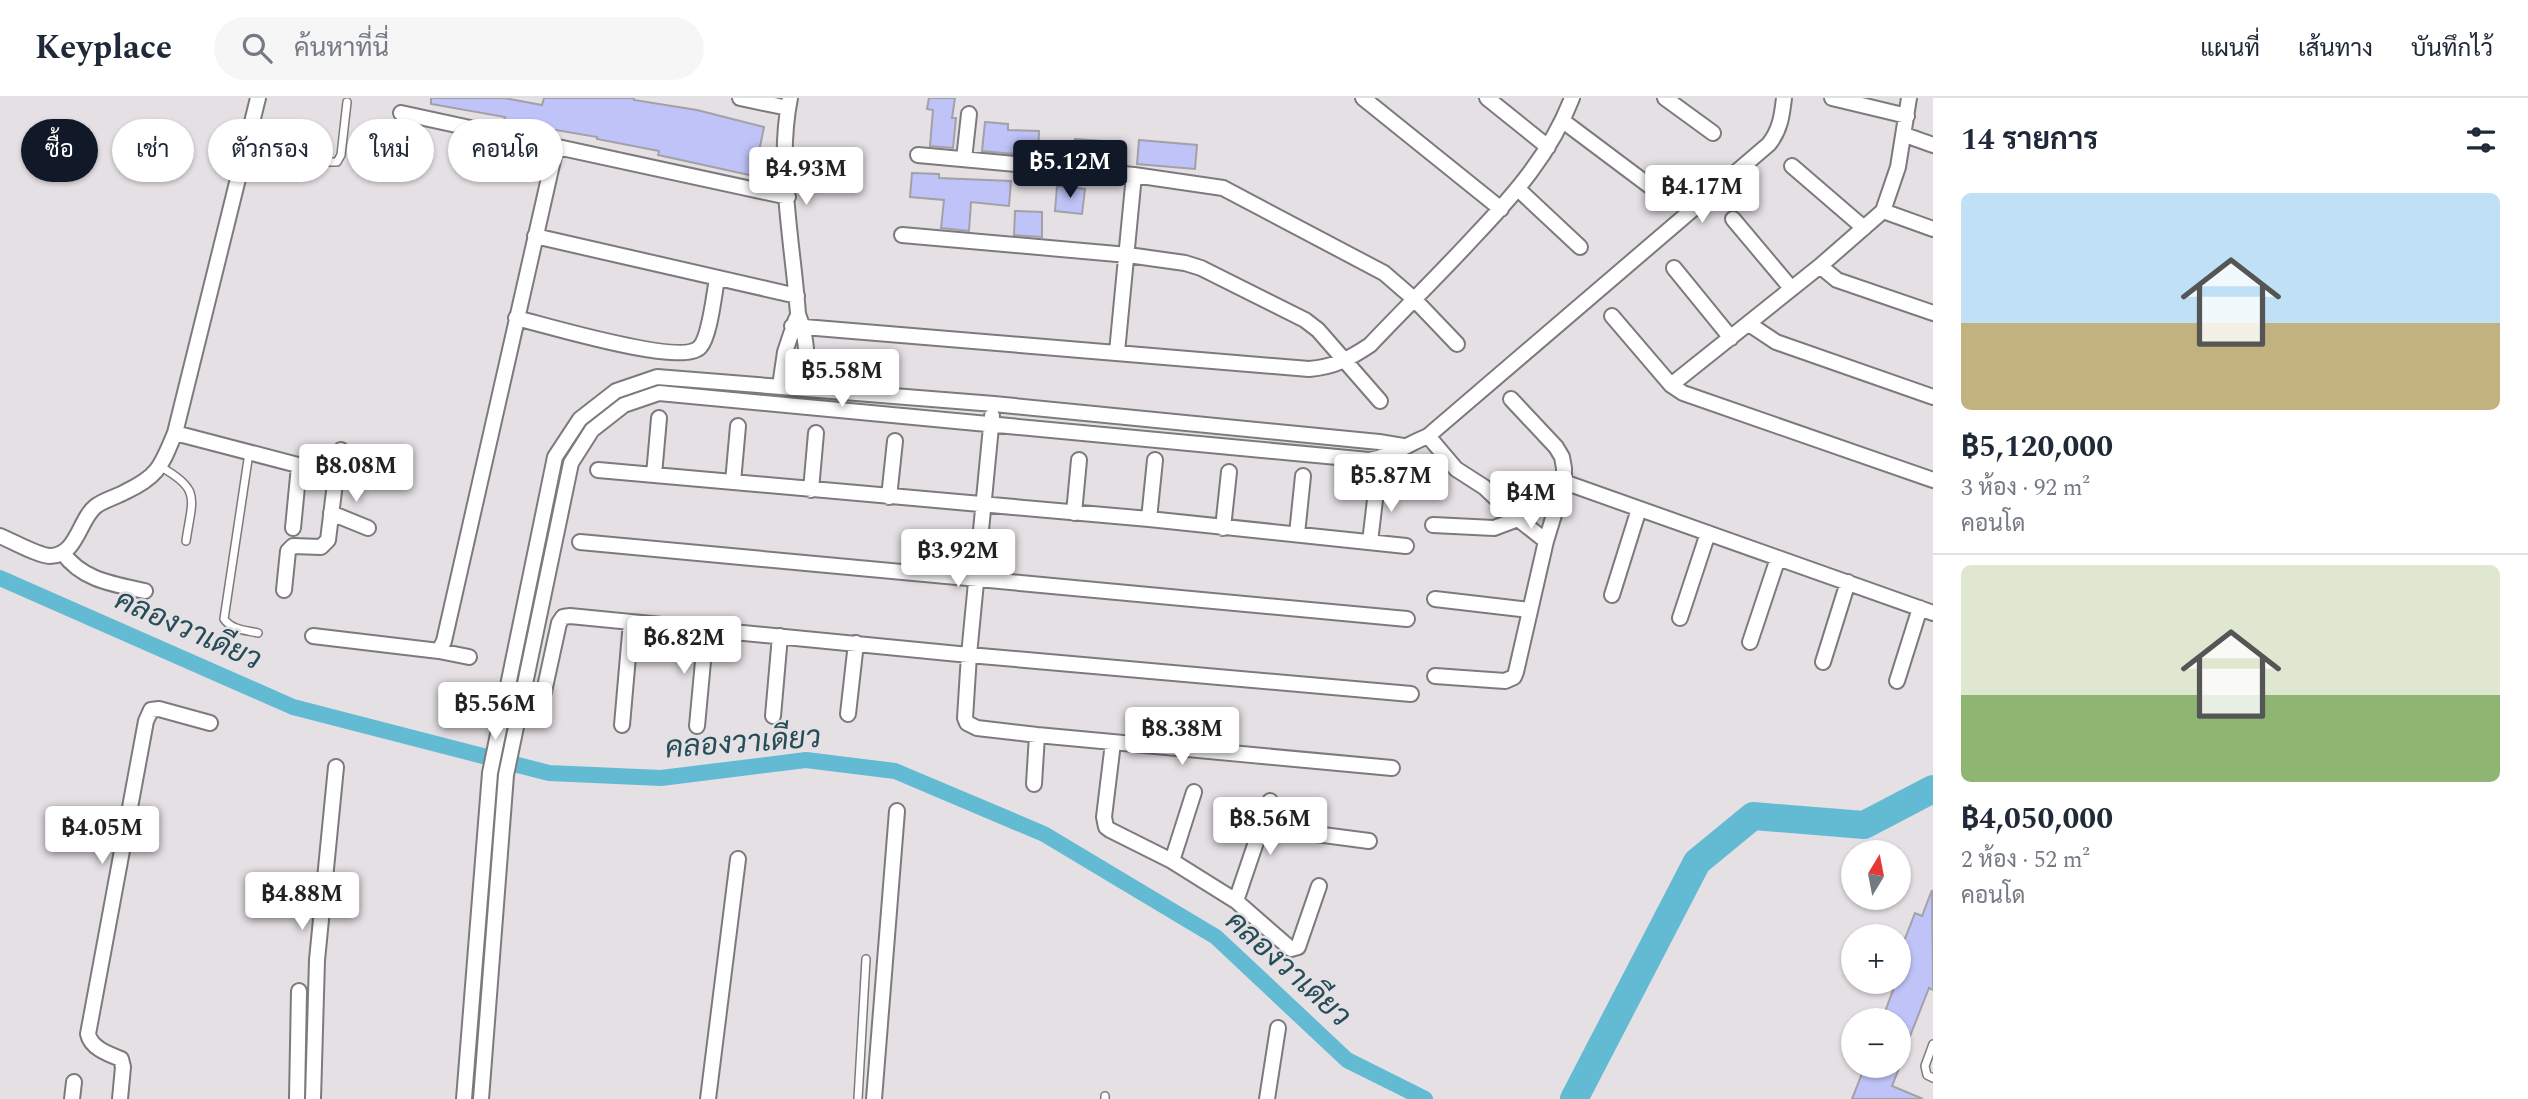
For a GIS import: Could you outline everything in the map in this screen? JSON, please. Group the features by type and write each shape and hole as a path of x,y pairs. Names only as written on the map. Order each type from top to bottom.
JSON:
{"street":[{"path":"253,119 258,98"},
{"path":"740,98 789,103 785,150 788,197 798,322 807,352 793,388 791,404"},
{"path":"1363,98 1501,209"},
{"path":"1487,98 1548,147"},
{"path":"798,322 1309,369 1328,368 1346,361 1370,345 1501,209 1548,147 1572,98"},
{"path":"1665,98 1713,133"},
{"path":"481,1099 507,772 545,580 570,463 592,430 624,405 659,393 1369,460 1385,458 1403,446 1427,436 1769,144 1777,134 1781,122 1784,98"},
{"path":"1832,98 1907,116"},
{"path":"1671,385 1749,324 1883,211 1895,178 1905,135 1909,98"},
{"path":"401,113 448,123"},
{"path":"964,159 969,114"},
{"path":"1563,121 1651,187"},
{"path":"1905,135 1933,145"},
{"path":"563,148 788,197"},
{"path":"918,155 1134,176 1213,186 1237,194 1384,273 1414,299 1457,344"},
{"path":"1792,166 1864,228"},
{"path":"1117,352 1134,176"},
{"path":"0,536 49,556 62,553 76,539 85,518 96,505 151,479 161,467 175,433 237,182"},
{"path":"439,651 444,641 548,182"},
{"path":"1518,189 1580,247"},
{"path":"1883,211 1933,229"},
{"path":"1733,219 1791,288"},
{"path":"902,235 1128,255 1185,263 1232,282 1305,320 1318,330 1380,401"},
{"path":"535,236 797,296"},
{"path":"1819,266 1837,280 1933,313"},
{"path":"1674,268 1731,338"},
{"path":"516,318 663,353 693,352 704,342 717,279"},
{"path":"1612,316 1671,385 1684,393 1933,480"},
{"path":"793,388 785,352 798,322"},
{"path":"1749,324 1776,342 1933,397"},
{"path":"464,1099 491,770 555,457 580,419 616,391 657,377 993,404 1403,446"},
{"path":"1435,676 1505,681 1516,672 1546,541 1564,482 1562,457 1556,447 1511,399"},
{"path":"993,404 969,655 965,718 967,723 977,727 1037,735 1392,768"},
{"path":"654,475 659,418"},
{"path":"733,482 738,426"},
{"path":"175,433 335,475"},
{"path":"811,490 816,433"},
{"path":"1427,436 1455,469 1483,488 1546,541"},
{"path":"889,497 895,441"},
{"path":"284,590 288,551 293,546 321,547 328,540 335,475 341,450"},
{"path":"1074,513 1079,460"},
{"path":"1149,519 1155,460"},
{"path":"293,528 299,466"},
{"path":"598,470 1149,519 1406,546"},
{"path":"1223,527 1229,472"},
{"path":"1297,534 1303,476"},
{"path":"1564,482 1926,610 1897,681"},
{"path":"1370,542 1377,483"},
{"path":"1612,594 1639,509"},
{"path":"331,513 368,528"},
{"path":"1433,525 1494,528 1518,519"},
{"path":"1680,618 1708,533"},
{"path":"580,542 1407,619"},
{"path":"62,553 71,564 97,580 145,591"},
{"path":"1750,642 1778,558"},
{"path":"530,577 545,580"},
{"path":"1823,662 1848,582"},
{"path":"1435,600 1529,610"},
{"path":"540,710 559,623 563,617 570,616 1410,694"},
{"path":"622,725 631,622"},
{"path":"697,726 706,629"},
{"path":"313,636 469,657"},
{"path":"773,716 780,636"},
{"path":"848,714 856,643"},
{"path":"120,1099 123,1067 121,1059 99,1048 90,1041 88,1034 146,721 151,710 159,709 210,723"},
{"path":"502,713 518,716"},
{"path":"1034,784 1037,735"},
{"path":"1113,743 1104,817 1106,827 1172,861 1236,901 1287,947 1294,950 1298,947 1319,886"},
{"path":"313,1099 317,960 336,767"},
{"path":"491,770 507,772"},
{"path":"1172,861 1195,792"},
{"path":"1236,901 1270,801"},
{"path":"874,1099 897,811"},
{"path":"1262,827 1369,841"},
{"path":"708,1099 738,859"},
{"path":"297,1099 299,991"},
{"path":"471,1021 487,1022"},
{"path":"1267,1099 1278,1028"},
{"path":"72,1099 74,1082"}],"lane":[{"path":"333,162 337,162 341,155 347,102"},
{"path":"249,453 224,619 234,628 258,633"},
{"path":"161,467 183,479 190,489 186,541"},
{"path":"858,1099 866,959"},
{"path":"1933,1044 1925,1066 1927,1075 1933,1078"}],"building":[{"path":"431,98 504,98 542,105 544,98 634,98 764,127 754,176 658,155 659,151 563,131 563,119 504,119 431,104"},
{"path":"929,98 955,98 952,118 956,118 953,148 930,146 933,110 927,109"},
{"path":"985,122 1008,124 1008,130 1039,131 1038,156 982,151"},
{"path":"1075,139 1101,141 1100,162 1074,160"},
{"path":"1139,140 1197,145 1195,169 1137,164"},
{"path":"912,173 939,174 939,178 1011,181 1009,206 971,202 969,231 941,228 944,200 910,197"},
{"path":"1057,186 1085,189 1082,214 1055,211"},
{"path":"1015,211 1042,212 1042,237 1014,235"},
{"path":"1932,890 1933,990 1929,988 1911,1034 1911,1008 1886,1008 1892,994 1911,994 1911,924 1915,913 1922,916"},
{"path":"1860,1078 1895,1078 1892,1086 1923,1099 1852,1099"}],"waterway":[{"name":"คลองวาเดียว","path":"0,578 293,707 549,773 661,778 806,760 895,771 1044,834 1216,937 1347,1060 1425,1099"},
{"path":"1574,1099 1697,862 1753,816 1864,825 1933,789"}]}
